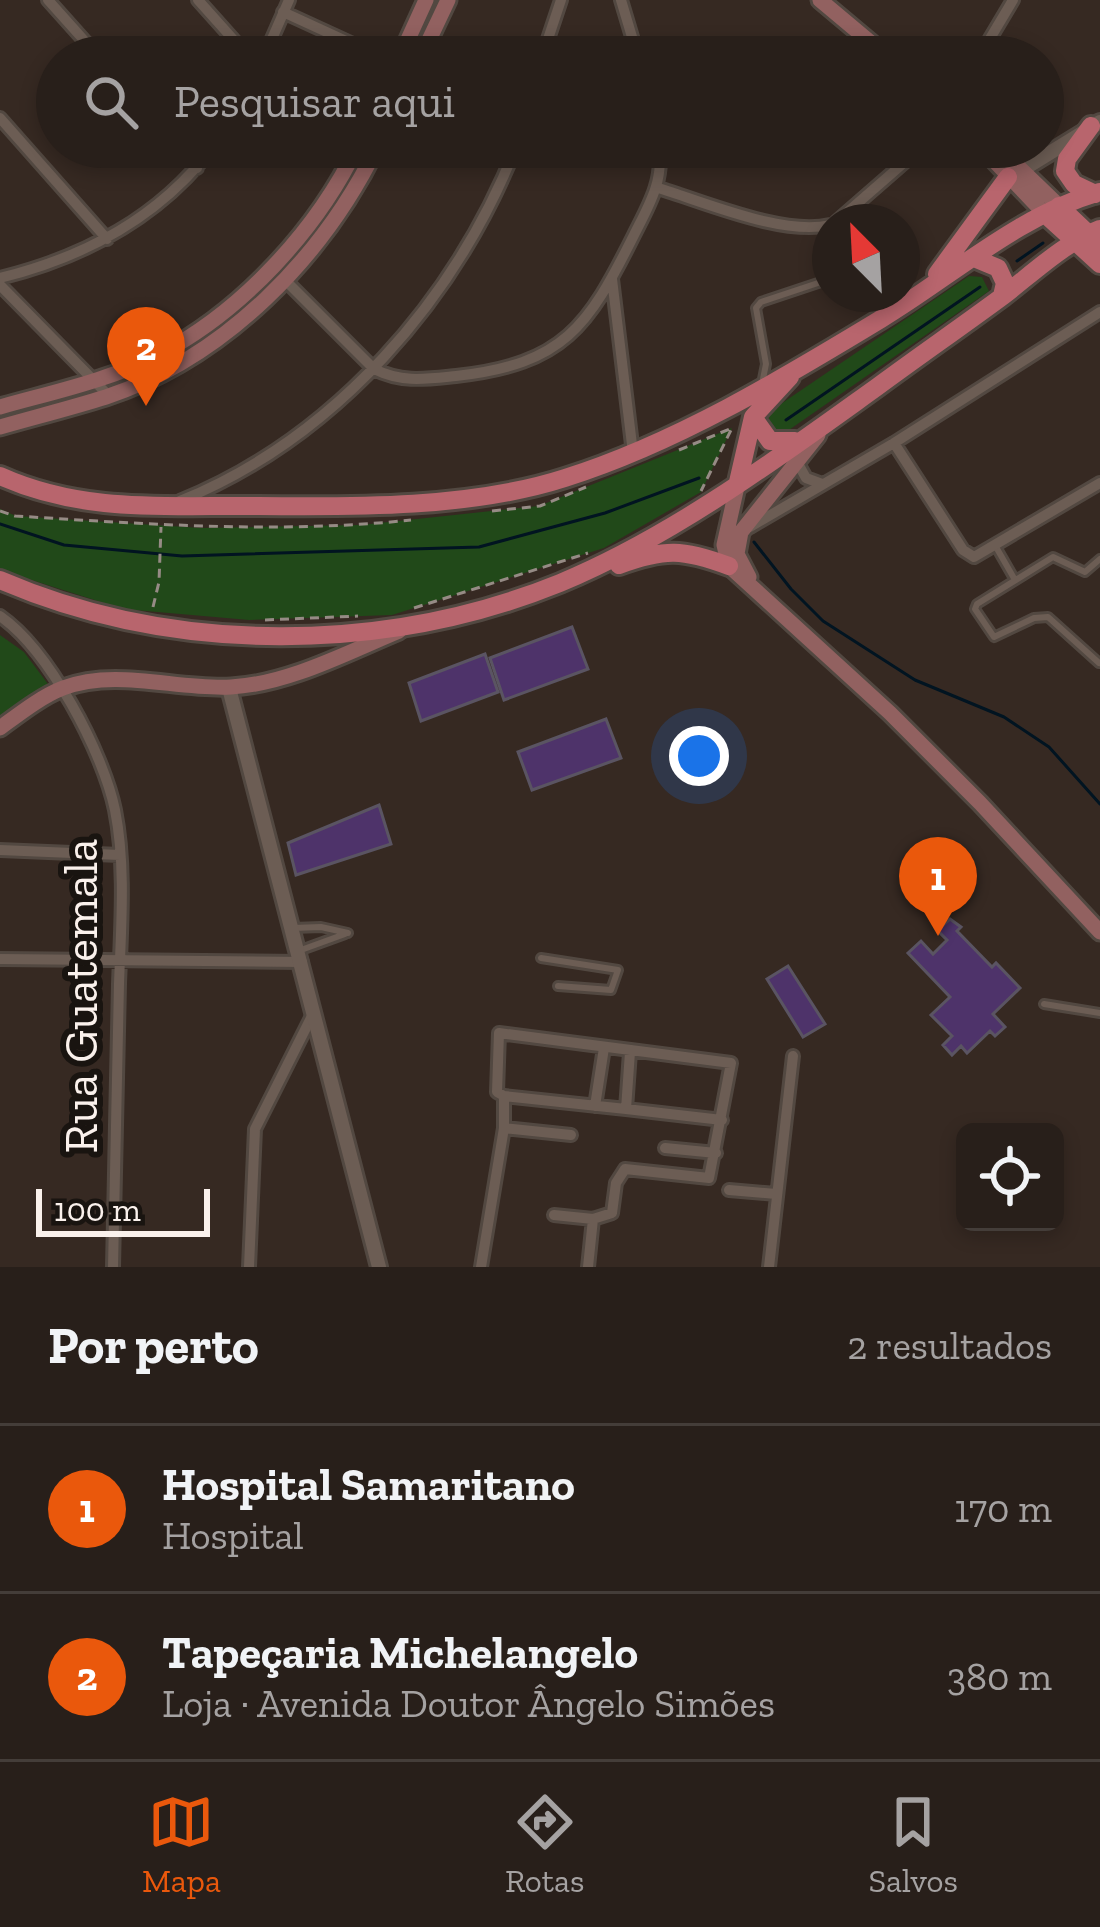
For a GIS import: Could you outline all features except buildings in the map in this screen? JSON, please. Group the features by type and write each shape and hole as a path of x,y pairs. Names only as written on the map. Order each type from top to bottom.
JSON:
{"main road":[{"path":"410,36 426,0"},
{"path":"431,36 448,0"},
{"path":"820,0 863,36"},
{"path":"1096,124 1065,166 1074,184 1097,193"},
{"path":"0,407 95,380 160,354 188,337 273,267 345,168"},
{"path":"0,427 109,396 202,348 236,324 320,241 364,168"},
{"path":"1008,168 1052,210 1091,238 1100,264"},
{"path":"1012,168 1015,173"},
{"path":"920,292 1015,173"},
{"path":"920,295 1052,210 1097,193"},
{"path":"563,581 625,552 707,495 798,450 850,405 1091,238"},
{"path":"974,258 998,268 1005,283 1002,296"},
{"path":"0,476 61,498 164,516 464,499 564,479 633,452 801,366 892,312"},
{"path":"728,566 724,545 753,417 801,366"},
{"path":"753,417 770,441 798,450"},
{"path":"762,594 739,561 741,532 798,450"},
{"path":"0,580 88,610 186,630 324,635 413,616 488,608 669,550 698,555 728,566 762,594 980,803 1100,932"},
{"path":"0,728 60,689 108,680 230,688 284,676 413,616"}],"street":[{"path":"49,0 81,36"},
{"path":"198,0 230,36"},
{"path":"621,0 632,36"},
{"path":"992,36 1013,0"},
{"path":"550,36 562,1"},
{"path":"273,36 286,6 342,36"},
{"path":"0,118 36,159"},
{"path":"1064,143 1096,124"},
{"path":"44,168 107,239"},
{"path":"109,396 0,281 107,239 145,215 196,168"},
{"path":"164,516 265,456 374,369 430,302 479,229 507,168"},
{"path":"285,280 374,369 392,379 480,373 538,357 580,326 612,279 658,188 658,168"},
{"path":"855,204 897,168"},
{"path":"1015,173 1023,168"},
{"path":"658,188 812,228"},
{"path":"612,279 633,452"},
{"path":"741,532 894,443 1100,312"},
{"path":"894,443 968,556 982,556 1100,483"},
{"path":"798,450 806,478 825,484"},
{"name":"Rua Guatemala","path":"0,616 24,638 60,689 107,780 116,813 120,962 113,1267"},
{"path":"230,688 380,1267"},
{"path":"0,850 120,855"},
{"path":"0,958 120,962 300,957"},
{"path":"248,1267 255,1129 314,1012"},
{"path":"554,1215 593,1219 612,1213 616,1183 626,1169 709,1178 716,1154 722,1120 731,1063 499,1034 494,1082 504,1096 722,1120"},
{"path":"595,1106 604,1048"},
{"path":"626,1108 630,1052"},
{"path":"769,1267 793,1056"},
{"path":"481,1267 504,1128 504,1096"},
{"path":"504,1128 572,1135"},
{"path":"665,1148 716,1154"},
{"path":"729,1190 776,1195"},
{"path":"588,1267 593,1219"}],"lane":[{"path":"761,386 766,364 756,308 761,302 812,285"},
{"path":"996,547 1015,581"},
{"path":"1099,663 1048,617 1040,616 998,637 991,636 975,607 1053,557 1085,572 1100,559"},
{"path":"292,928 348,933 321,940 300,957"},
{"path":"541,958 618,970 613,990 558,986"},
{"path":"1044,1004 1100,1013"}],"path":[{"path":"668,454 732,428 707,495"},
{"path":"473,513 540,506 604,480"},
{"path":"0,511 15,516 164,516 362,525 428,518"},
{"path":"152,612 164,516"},
{"path":"413,616 604,548"},
{"path":"413,616 436,610"},
{"path":"249,620 368,616"},
{"path":"262,626 359,622"}],"green space":[{"path":"969,276 982,277 989,291 786,432 768,430 769,412"},
{"path":"732,428 701,492 604,548 392,615 249,620 123,609 0,570 0,509 16,516 201,528 361,525 539,506"},
{"path":"0,635 24,652 48,684 0,718"}],"waterway":[{"path":"1017,261 1043,243"},
{"path":"786,420 980,287"},
{"path":"0,524 64,545 182,556 479,547 605,513 699,478"},
{"path":"754,542 823,621 915,680 1004,717 1049,747 1100,804"}],"place":[{"name":"Tapeçaria Michelangelo","path":"146,406"},
{"name":"Hospital Samaritano","path":"938,936"}]}
